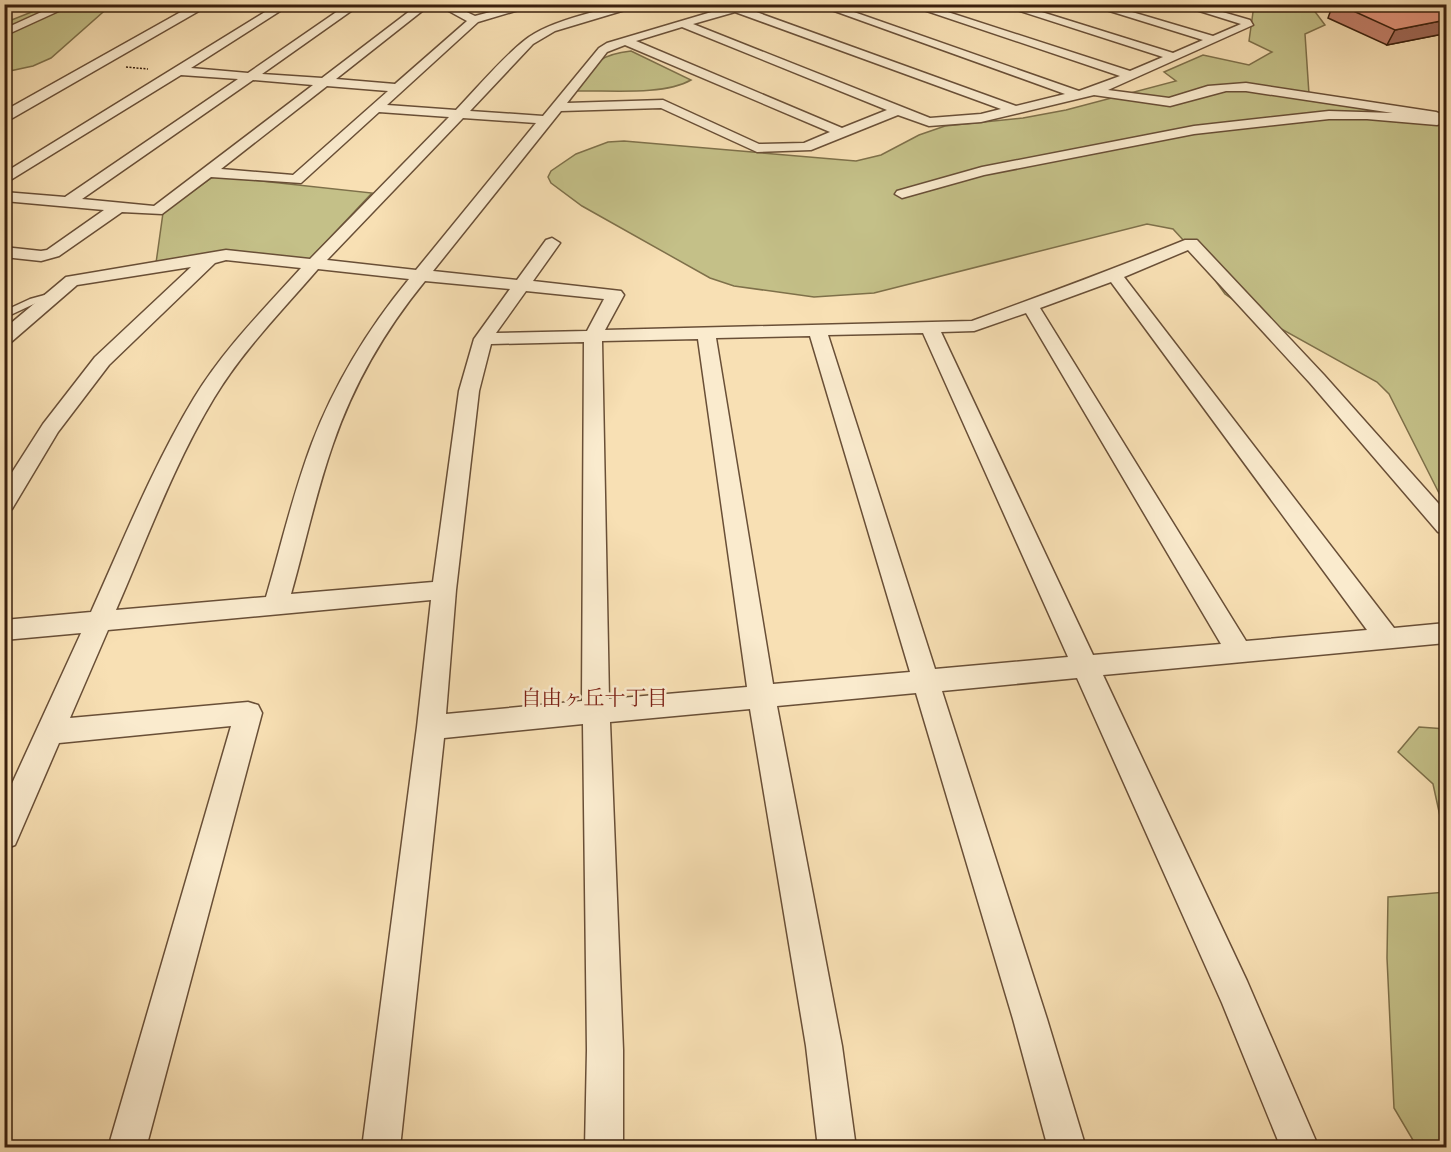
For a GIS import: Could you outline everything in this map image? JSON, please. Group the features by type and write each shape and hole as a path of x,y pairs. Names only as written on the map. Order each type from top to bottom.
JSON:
{"street":[{"path":"4,33 69,4"},
{"path":"4,118 205,4"},
{"path":"4,180 286,4"},
{"path":"68,202 356,4"},
{"path":"4,196 157,211 426,4"},
{"path":"441,4 474,20"},
{"path":"4,835 169,464 204,398 238,349 313,265 529,42 538,35 640,4"},
{"path":"276,605 322,444 349,381 375,335 422,275 544,120 603,50 683,24 729,6 749,4"},
{"path":"820,4 1079,95"},
{"path":"911,4 1130,75"},
{"path":"1003,4 1174,57"},
{"path":"877,59 1037,4"},
{"path":"1092,4 1214,40"},
{"path":"683,24 929,122 981,118 1094,91 1248,25 1246,22 1182,4"},
{"path":"1208,12 1227,4"},
{"path":"209,172 296,180 474,20 534,5"},
{"path":"729,6 1015,110"},
{"path":"626,41 841,132"},
{"path":"180,71 398,88"},
{"path":"902,194 982,171 1194,130 1329,115 1373,115 1437,122 1441,119 1436,116 1246,87 1208,90 1170,102 1094,91"},
{"path":"557,106 663,104 757,148 806,147 898,110"},
{"path":"376,108 544,120"},
{"path":"4,252 41,256 53,253 119,207"},
{"path":"381,1148 431,727 444,590 469,391 483,339 552,243"},
{"path":"483,339 974,326 1191,243 1317,379 1446,526"},
{"path":"4,339 52,296 72,282 226,255 615,295 593,336 596,712 605,1050 604,1148"},
{"path":"4,504 50,429 102,361 209,259"},
{"path":"1114,274 1388,639"},
{"path":"1029,304 1239,652"},
{"path":"929,327 1235,993 1299,1148"},
{"path":"817,330 1030,1019 1066,1148"},
{"path":"706,334 762,697 824,1046 837,1148"},
{"path":"4,630 444,590"},
{"path":"431,727 1446,633"},
{"path":"49,732 248,713 127,1148"}],"lane":[{"path":"4,315 33,301 52,296"}],"path":[{"path":"98,65 180,71"}],"shaded area":[{"path":"49,5 111,5 51,58 33,66 5,72 4,23"},
{"path":"1254,5 1310,5 1325,25 1305,34 1309,94 1446,116 1446,507 1389,394 1377,382 1251,312 1225,294 1196,254 1173,229 1147,224 874,293 814,297 734,286 710,278 582,206 551,183 548,177 551,171 576,154 608,142 624,141 856,161 881,155 919,135 945,126 1023,118 1066,110 1176,81 1164,72 1203,55 1249,65 1272,52 1249,41"},
{"path":"631,51 691,80 679,85 651,90 575,91 597,63 610,55"},
{"path":"214,176 372,193 308,261 228,252 156,263 163,213"},
{"path":"1419,727 1446,729 1446,844 1433,784 1398,752"},
{"path":"1446,892 1446,1147 1417,1147 1394,1108 1387,958 1388,897"}],"building":[{"path":"1338,4 1439,4 1446,13 1446,20 1395,30"}],"district":[{"name":"自由ヶ丘十丁目","path":"594,697"}]}
